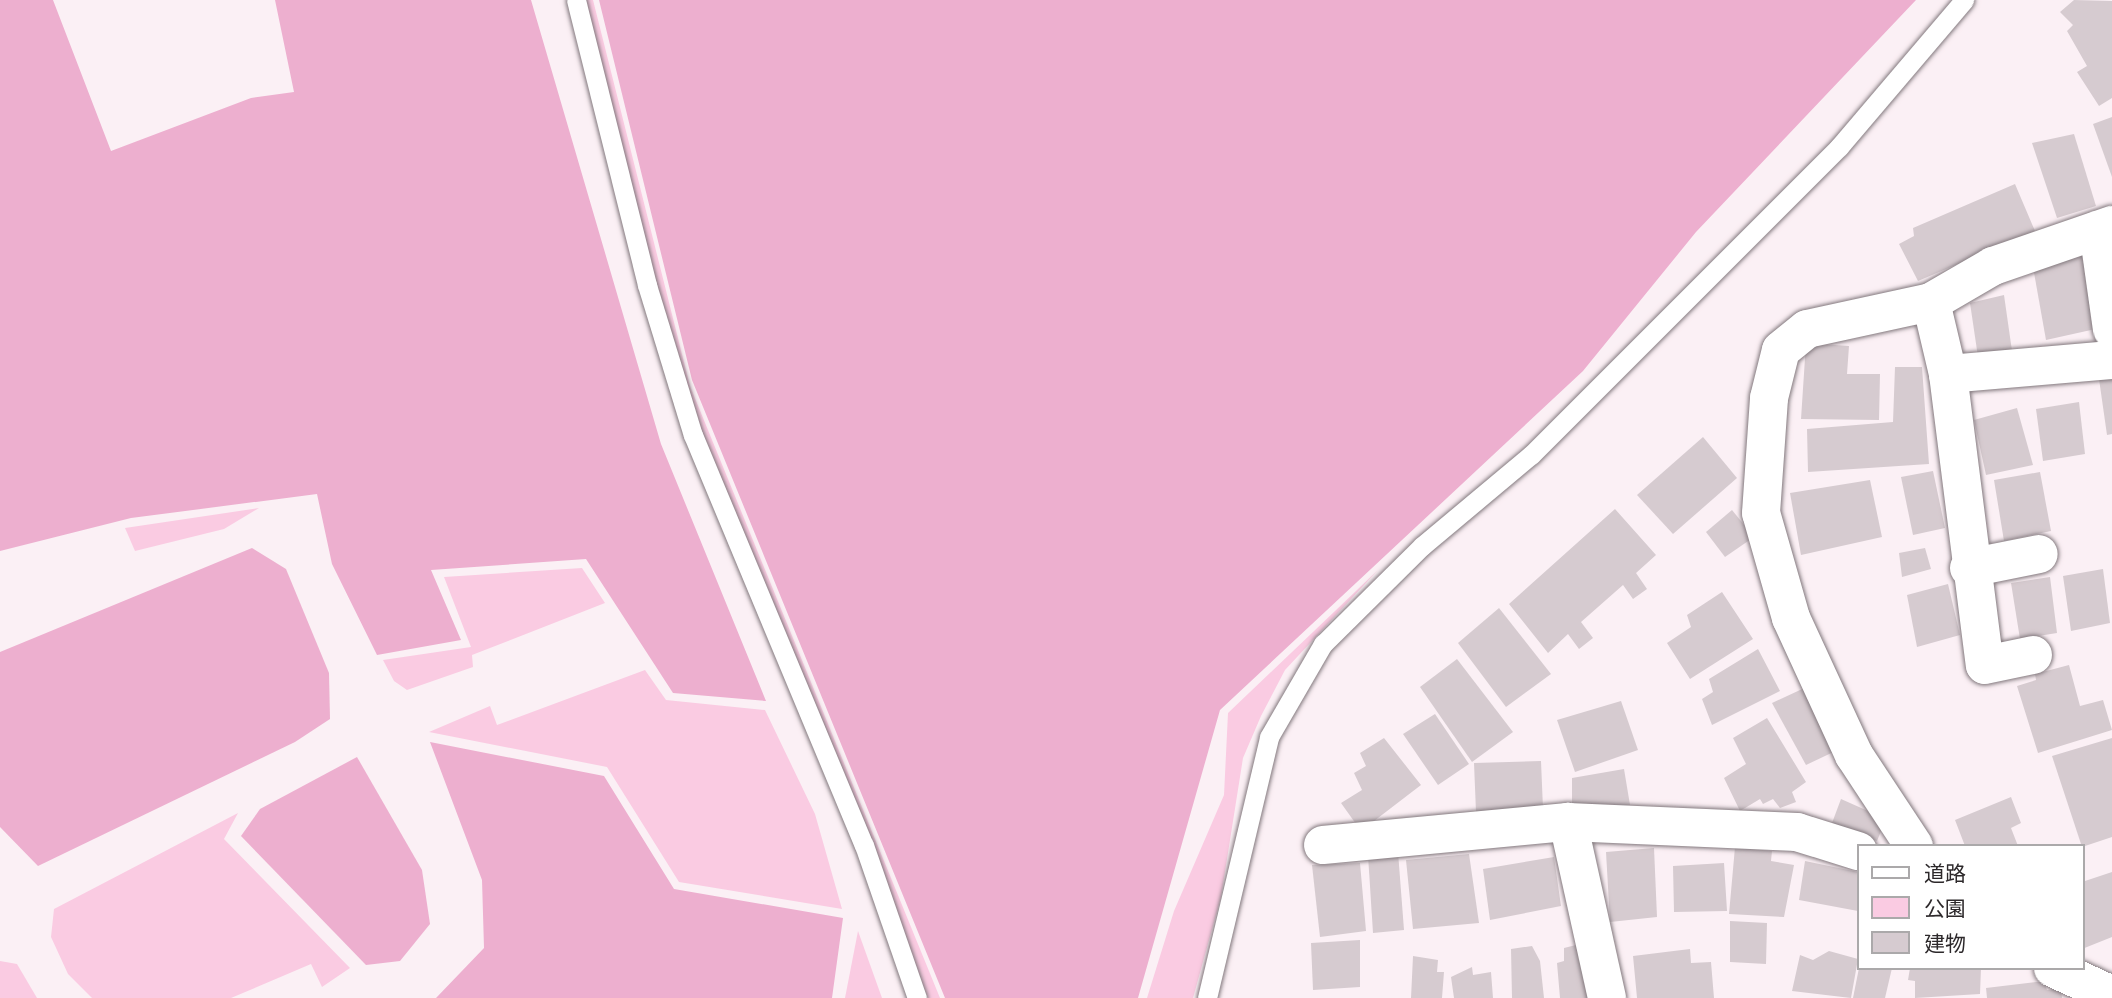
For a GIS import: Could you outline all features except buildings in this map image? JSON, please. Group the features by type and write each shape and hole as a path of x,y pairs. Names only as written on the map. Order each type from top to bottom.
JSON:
{"street":[{"path":"1913,844 1854,755 1791,618 1761,513 1769,398 1781,350 1807,329 1931,302 1993,266 2105,227 2112,329"},
{"path":"1931,302 1948,374 1969,568 1985,665 2033,655"},
{"path":"1948,374 2112,360"},
{"path":"1969,568 2039,554"},
{"path":"1568,822 1607,998"},
{"path":"1323,845 1568,822 1797,832 1856,850"},
{"path":"2057,970 2112,995"}],"lane":[{"path":"576,0 647,285 693,435 864,845 917,998"},
{"path":"1207,998 1269,737 1323,644 1422,546 1531,455 1839,147 1964,0"}],"green space":[{"path":"585,0 593,0 690,386 940,998 928,998 838,764 710,460 644,255"},
{"path":"259,508 224,529 135,551 125,528"},
{"path":"582,568 605,603 472,655 473,667 407,690 394,681 383,660 471,647 444,577"},
{"path":"1378,570 1285,670 1261,716 1243,758 1221,897 1193,998 1147,998 1174,911 1224,795 1228,713"},
{"path":"645,670 666,700 765,710 815,814 842,909 679,882 607,767 429,732 490,706 497,725"},
{"path":"238,813 224,839 350,968 322,987 311,964 231,998 92,998 68,974 51,937 54,909"},
{"path":"858,931 882,998 845,998"},
{"path":"0,961 17,964 37,998 0,998"}],"shaded area":[{"path":"0,0 53,0 111,151 251,98 294,92 275,0 531,0 661,444 766,701 673,693 586,559 431,570 461,640 377,655 332,564 317,494 131,518 0,551"},
{"path":"599,0 1916,0 1696,232 1583,371 1220,710 1138,998 945,998 692,380"},
{"path":"252,548 286,569 329,673 330,719 295,742 38,866 0,827 0,652"},
{"path":"430,742 604,776 674,889 843,918 832,998 436,998 484,948 482,880"},
{"path":"357,757 422,870 430,924 400,961 366,965 241,836 260,809"}]}
